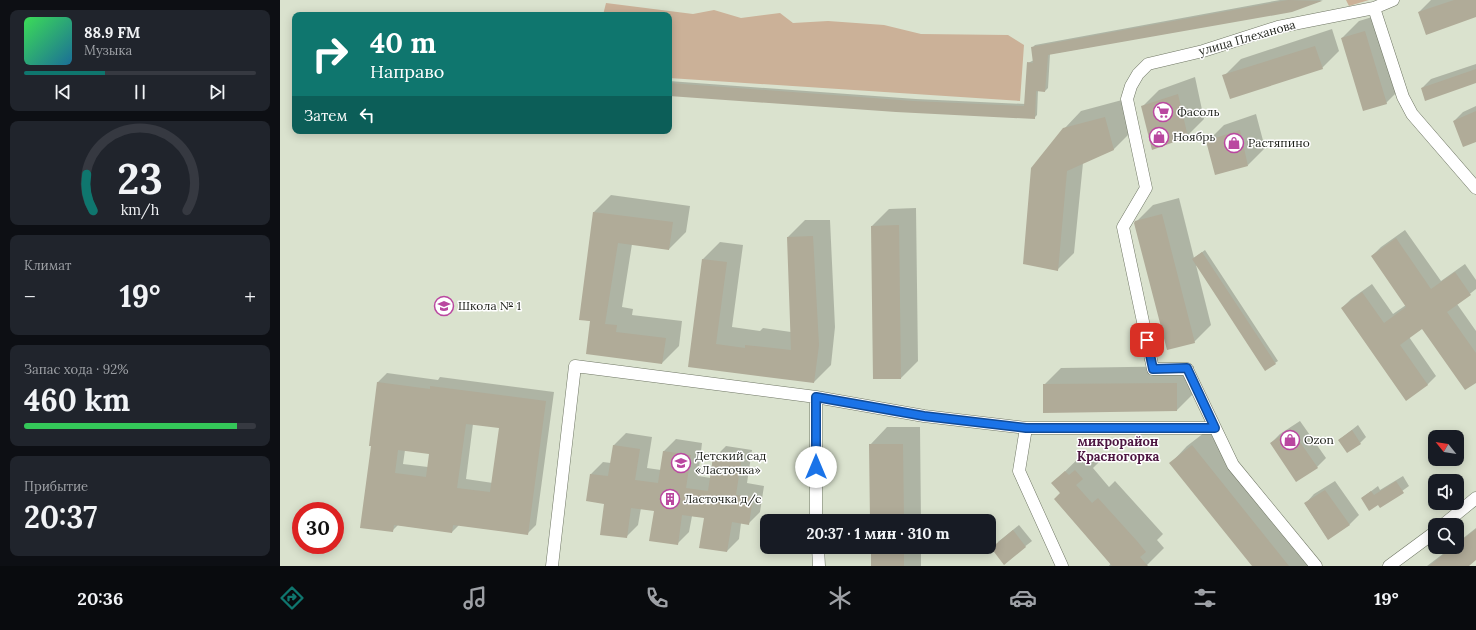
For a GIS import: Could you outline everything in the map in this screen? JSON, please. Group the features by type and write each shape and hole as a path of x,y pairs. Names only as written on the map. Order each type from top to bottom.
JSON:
{"street":[{"name":"улица Плеханова","path":"1215,428 1187,368 1153,369 1123,227 1146,188 1127,99 1131,86 1138,74 1148,64 1203,51 1278,27 1374,8 1393,0"},
{"path":"1374,8 1412,114 1476,188"},
{"path":"552,566 575,366 816,397 924,416 1026,428 1215,428 1233,465 1316,566"},
{"path":"816,397 816,514"},
{"path":"1026,428 1019,471 1062,566"},
{"path":"1452,518 1476,498"},
{"path":"1389,566 1428,537"},
{"path":"818,554 819,566"}],"shaded area":[{"path":"1346,0 1369,0 1349,6"},
{"path":"606,3 693,14 714,10 741,18 780,13 793,23 828,21 884,25 921,34 1008,35 1024,45 1020,101 672,78 672,12 604,12"}],"building":[{"path":"1288,0 1322,1 1292,12 1048,55 1045,92 1036,91 1035,119 896,112 672,96 672,83 913,101 1024,106 1027,62 1033,63 1031,47"},
{"path":"1454,0 1476,0 1476,17 1426,35 1418,12"},
{"path":"1365,31 1387,104 1363,111 1341,38"},
{"path":"1315,46 1323,69 1230,99 1222,75"},
{"path":"1476,69 1476,83 1425,101 1421,88"},
{"path":"1178,94 1188,137 1152,150 1141,106"},
{"path":"1476,111 1476,142 1463,147 1453,121"},
{"path":"1105,117 1114,150 1067,171 1058,271 1023,264 1031,168 1063,128"},
{"path":"1240,130 1248,166 1215,175 1206,141"},
{"path":"593,212 673,222 669,250 618,243 605,324 617,325 616,332 666,338 662,364 586,354 590,321 579,320"},
{"path":"1162,214 1195,343 1167,350 1134,223 1135,221"},
{"path":"899,225 901,379 873,379 871,226"},
{"path":"813,236 819,345 814,383 688,367 702,259 727,262 716,344 745,348 745,345 791,350 787,237"},
{"path":"1396,238 1431,289 1455,272 1471,295 1447,312 1476,353 1476,383 1465,390 1422,329 1400,345 1428,385 1406,401 1341,308 1362,292 1384,323 1406,307 1371,256"},
{"path":"1202,252 1276,364 1265,371 1192,259"},
{"path":"377,382 430,389 430,386 546,401 528,535 453,525 452,533 394,525 393,532 360,528 371,446 369,446","holes":["466,424 499,428 490,492 457,488","398,450 429,454 426,477 395,473"]},
{"path":"1177,383 1177,411 1043,413 1043,384"},
{"path":"1291,429 1318,468 1296,482 1270,443"},
{"path":"1352,430 1361,444 1347,453 1338,440"},
{"path":"869,444 903,444 904,514 870,514"},
{"name":"Ласточка д/с","path":"613,445 640,449 635,480 658,483 663,451 691,455 686,488 708,491 713,457 741,462 736,495 753,497 749,525 732,522 727,552 699,548 704,518 682,515 678,545 649,541 654,511 631,508 627,538 600,535 604,504 586,501 590,474 608,476"},
{"path":"1192,445 1289,566 1252,566 1169,463"},
{"path":"1075,470 1083,479 1076,485 1092,503 1098,498 1137,541 1146,552 1140,557 1148,566 1112,566 1054,499 1060,493 1051,483 1065,471 1069,475"},
{"path":"1396,481 1404,493 1380,508 1378,505 1369,511 1361,498 1371,491 1374,495"},
{"path":"1325,490 1350,525 1328,540 1304,503"},
{"path":"1476,529 1476,560 1469,566 1429,566 1444,554 1464,554 1464,538"},
{"path":"1013,530 1026,547 1004,565 996,554 996,544"},
{"path":"871,554 904,554 904,566 871,566"}],"place":[{"name":"Фасоль","path":"1163,112"},
{"name":"Ноябрь","path":"1159,137"},
{"name":"Растяпино","path":"1234,143"},
{"name":"Школа № 1","path":"444,306"},
{"name":"Ozon","path":"1290,440"},
{"name":"Детский сад «Ласточка»","path":"681,463"},
{"name":"Ласточка д/с","path":"670,499"}],"district":[{"name":"микрорайон Красногорка","path":"1118,448"}],"route":[{"path":"816,467 816,397 924,416 1026,428 1215,428 1187,368 1153,369 1147,340"}]}
